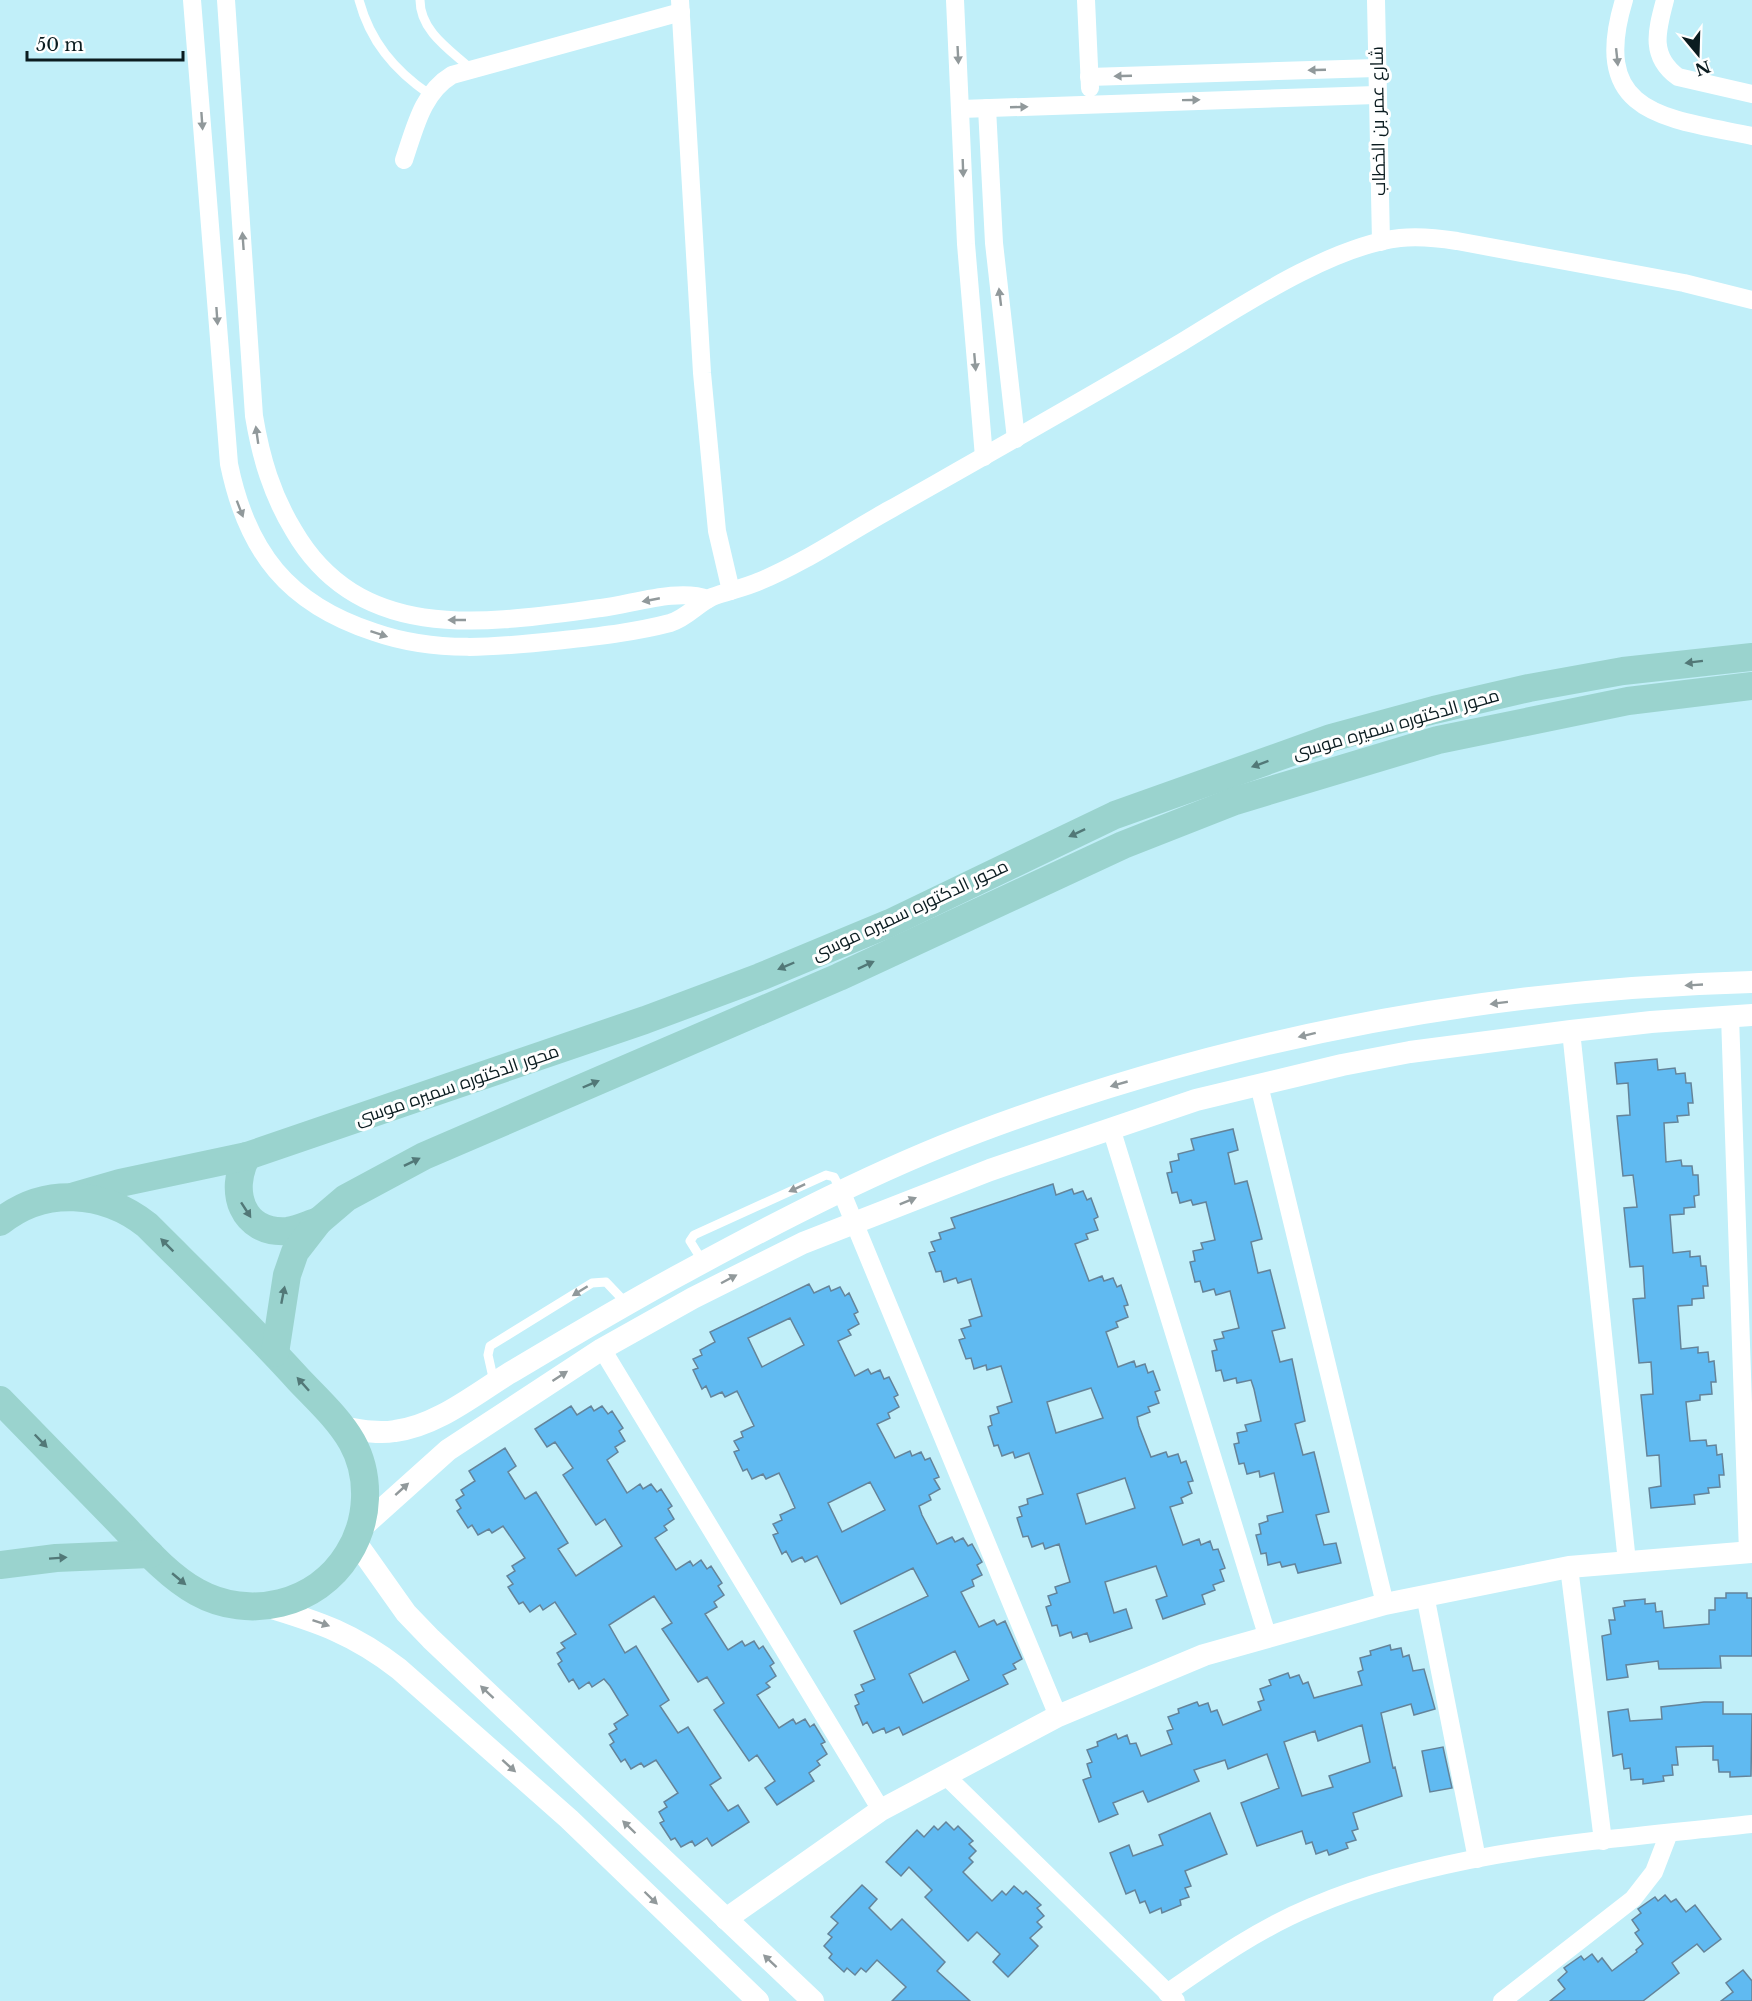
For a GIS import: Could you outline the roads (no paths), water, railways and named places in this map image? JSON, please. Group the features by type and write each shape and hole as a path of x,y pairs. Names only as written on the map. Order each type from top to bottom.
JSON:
{"main road":[{"name":"محور الدكتوره سميره موسى","path":"75,1196 153,1176 247,1156 623,1028 760,977 890,923 1115,815 1331,738 1434,710 1529,688 1623,671 1752,657"},
{"name":"محور الدكتوره سميره موسى","path":"275,1353 287,1275 295,1252 319,1221 346,1198 424,1156 839,977 1123,845 1235,801 1438,740 1502,725 1628,701 1752,686"},
{"path":"247,1156 239,1170 236,1189 241,1207 253,1221 270,1230 289,1231 319,1221"},
{"path":"0,1222 23,1207 41,1201 75,1196 108,1202 135,1215 275,1353 342,1427 359,1459 364,1476 365,1494 357,1535 340,1566 319,1586 293,1599 265,1606 229,1605 212,1599 181,1581 150,1554 0,1400"},
{"path":"0,1564 56,1558 150,1554"}],"street":[{"path":"192,0 229,464 237,503 253,540 276,572 309,602 349,624 405,641 447,648 474,648 552,641 673,622 692,612 708,599 762,580 984,457 1253,299 1339,255 1381,242 1419,237 1457,241 1684,283 1752,300"},
{"path":"225,0 254,416 259,444 272,489 306,552 317,566 352,594 399,613 449,620 549,614 637,603 684,594 708,599"},
{"path":"955,0 966,244 984,457"},
{"path":"1086,0 1090,105"},
{"name":"شارع عمر بن الخطاب","path":"1376,0 1376,94 1381,242"},
{"path":"1624,0 1619,18 1617,54 1622,82 1630,97 1665,118 1752,136"},
{"path":"1665,0 1656,32 1657,46 1670,71 1678,77 1752,94"},
{"path":"404,160 429,94 443,80 470,68 680,6 702,373 717,531 731,591"},
{"path":"1089,77 1376,68"},
{"path":"1243,72 1244,99"},
{"path":"200,96 233,93"},
{"path":"961,109 1376,94"},
{"path":"987,108 994,243 1016,439"},
{"path":"966,244 994,243"},
{"path":"549,614 552,641"},
{"path":"342,1427 398,1431 440,1416 626,1303 842,1193 977,1133 1099,1090 1341,1026 1404,1015 1574,994 1752,982"},
{"path":"1404,1015 1410,1052"},
{"path":"726,1919 881,1810 1058,1716 1204,1655 1425,1594 1569,1567 1750,1552 1741,1016 1571,1031 1410,1052 1298,1074 1196,1100 990,1170 803,1243 742,1272 602,1349 429,1464 357,1535 406,1613 726,1919 813,2001"},
{"path":"1571,1031 1628,1562"},
{"path":"1259,1085 1385,1604"},
{"path":"1111,1128 1268,1638"},
{"path":"842,1193 1058,1716"},
{"path":"602,1349 881,1810"},
{"path":"1569,1567 1604,1841"},
{"path":"1425,1594 1476,1859"},
{"path":"265,1606 325,1624 377,1652 569,1819 758,2001"},
{"path":"946,1776 1171,1997 1230,1949 1309,1907 1393,1878 1476,1859 1752,1824"},
{"path":"569,1819 594,1793"},
{"path":"1502,2001 1633,1899 1654,1872 1669,1833"}],"lane":[{"path":"359,0 372,34 382,52 396,68 429,94"},
{"path":"420,0 422,16 431,32 470,68"},
{"path":"494,1382 488,1355 490,1346 592,1283 606,1282 626,1303"}]}
